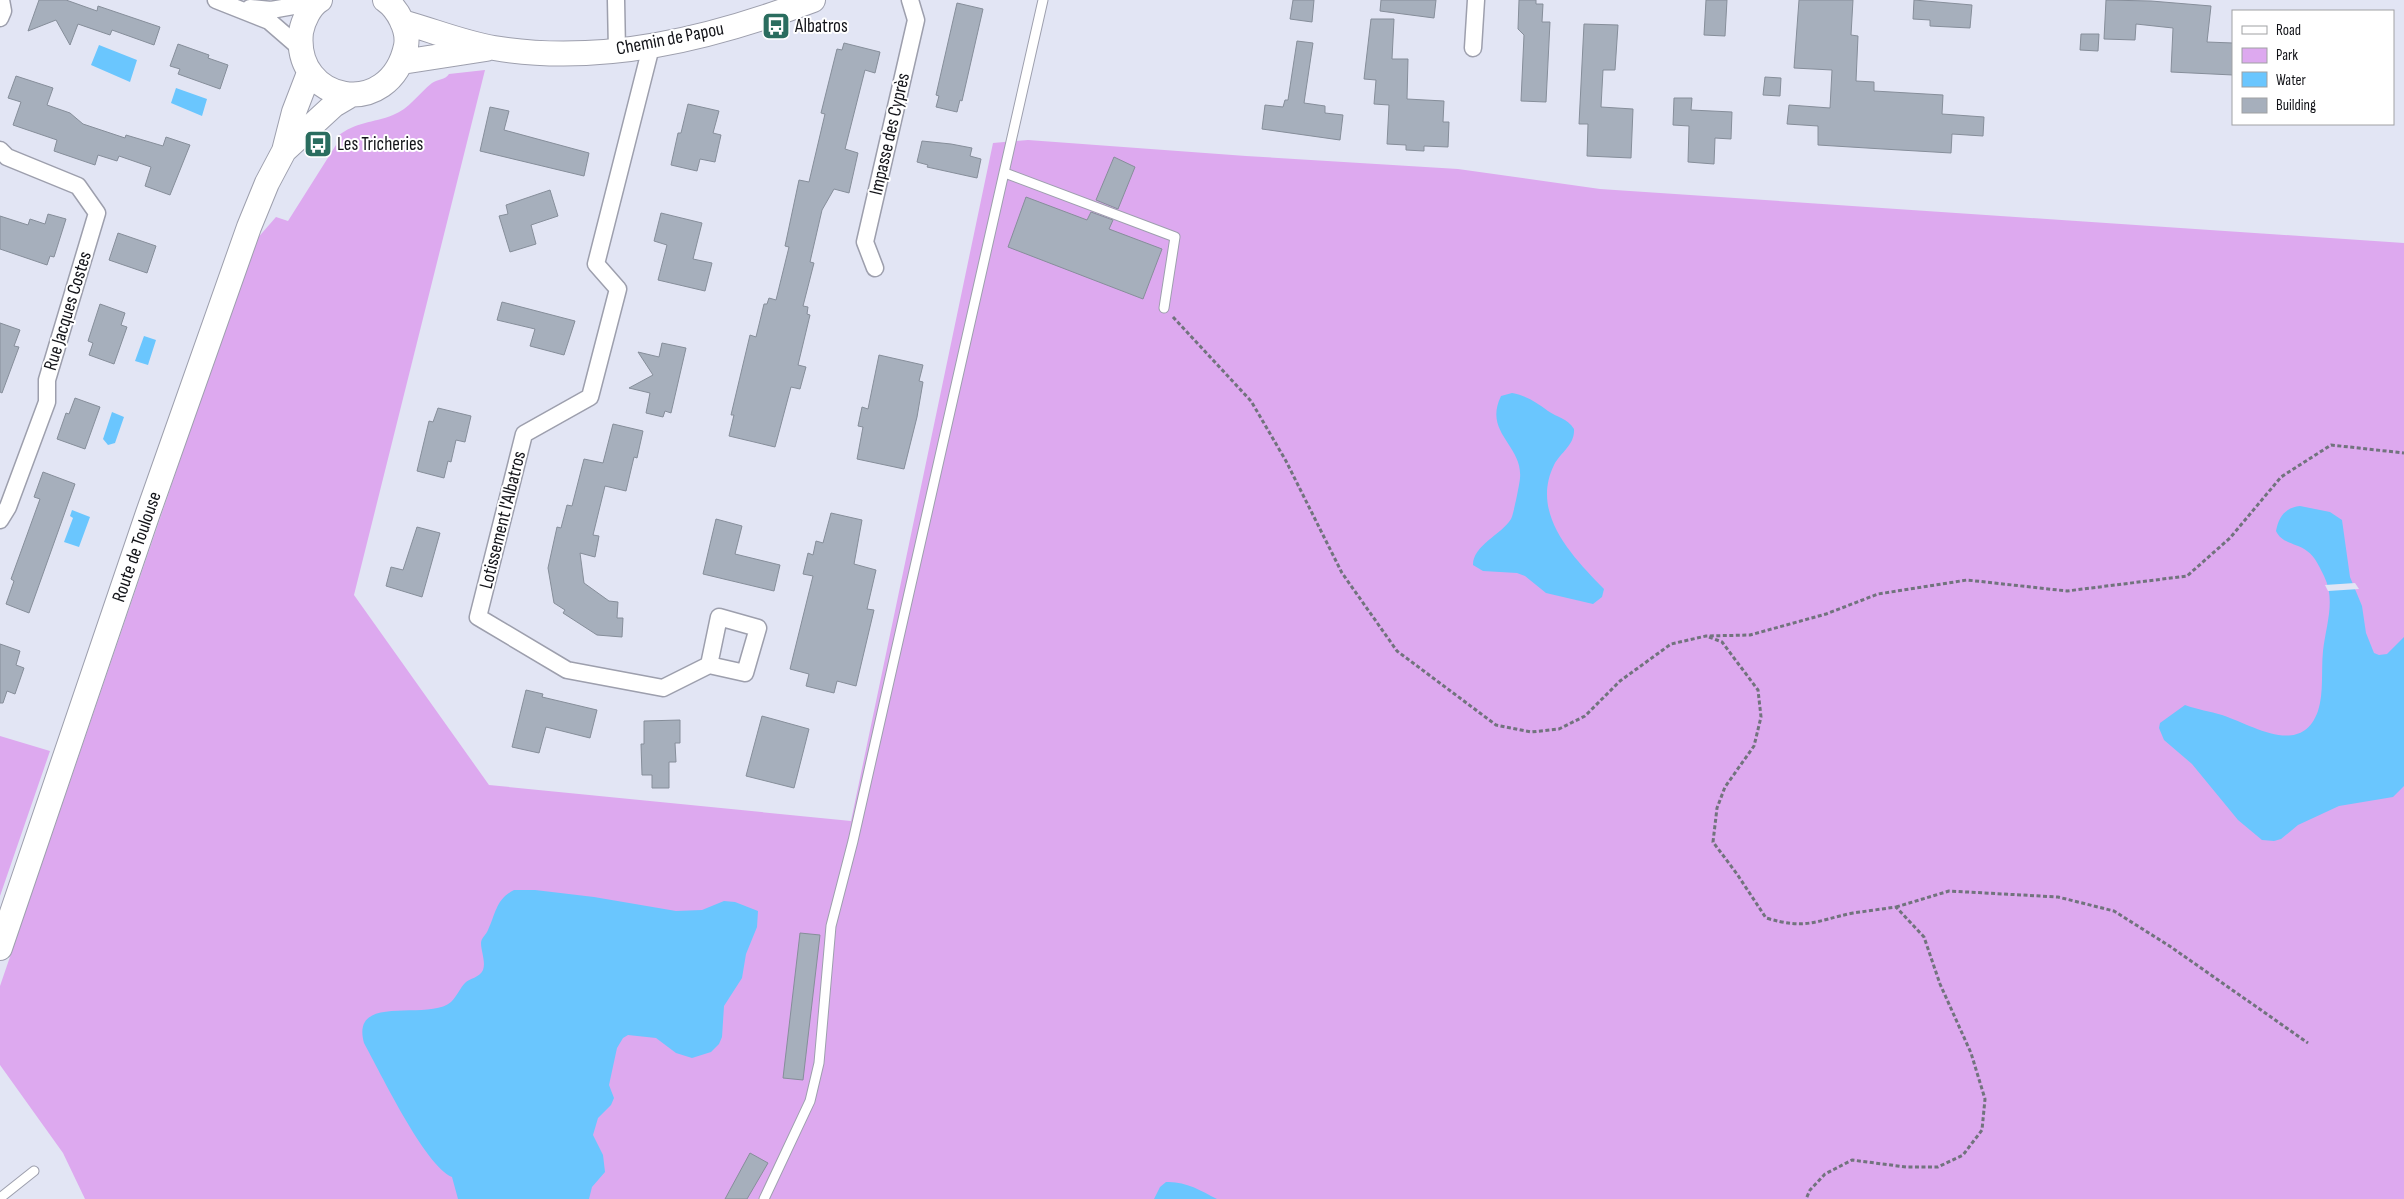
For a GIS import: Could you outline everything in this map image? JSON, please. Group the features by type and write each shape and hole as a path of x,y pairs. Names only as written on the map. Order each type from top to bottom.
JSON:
{"main road":[{"path":"318,1 302,23 299,47 309,73 327,89 351,96 372,92 390,80 402,62 406,42 402,22 391,4 385,0"},
{"name":"Chemin de Papou","path":"402,22 493,48 554,52 617,51 650,47 708,34 813,0"},
{"name":"Chemin de Papou","path":"402,62 493,48"},
{"name":"Route de Toulouse","path":"0,948 142,532 249,227 267,183 284,151 294,112 309,73"},
{"name":"Route de Toulouse","path":"284,151 334,105 351,96"}],"street":[{"path":"0,18 2,11 1,0"},
{"path":"216,0 269,21 299,47"},
{"path":"616,0 617,51"},
{"name":"Impasse des Cyprès","path":"875,268 865,242 916,20 910,0"},
{"path":"1473,48 1476,0"},
{"path":"238,8 271,10 318,1"},
{"name":"Lotissement l'Albatros","path":"650,47 596,264 618,290 590,397 524,434 478,617 567,670 663,688 709,665"},
{"name":"Rue Jacques Costes","path":"0,150 8,157 78,186 97,213 46,380 46,402 8,507 0,520"}],"lane":[{"path":"764,1199 810,1101 819,1063 831,926 853,841 1043,0"},
{"path":"1005,173 1174,237 1164,308"},
{"path":"0,1198 34,1171"}],"path":[{"path":"1164,308 1251,401 1286,461 1342,573 1397,651 1496,725 1531,732 1559,729 1585,716 1620,681 1671,644 1706,636 1750,635 1826,614 1878,594 1967,580 2067,591 2187,576 2230,538 2281,477 2330,445 2404,453"},
{"path":"1706,636 1722,642 1758,690 1761,716 1754,746 1725,788 1717,808 1713,842 1766,918 1787,924 1810,925 1853,914 1896,907 1949,891 2058,897 2114,911 2172,947 2308,1044"},
{"path":"1806,1199 1810,1190 1825,1174 1852,1160 1906,1167 1938,1167 1963,1155 1982,1130 1985,1100 1971,1053 1940,984 1924,937 1896,907"}],"green space":[{"path":"485,70 354,595 489,785 851,821 993,143 1028,140 1458,169 1600,189 2404,243 2404,1199 85,1199 63,1153 0,1065 0,986 255,241 276,217 288,221 336,145 338,136 344,131 399,112 432,83 449,74"},
{"path":"0,736 50,751 0,896"}],"water":[{"path":"99,45 137,60 130,82 91,65"},
{"path":"176,88 207,99 202,116 171,103"},
{"path":"144,336 156,340 148,365 135,361"},
{"path":"1512,393 1535,402 1565,420 1574,429 1574,435 1570,444 1554,465 1548,483 1547,501 1558,533 1568,549 1604,589 1602,597 1593,604 1546,593 1525,576 1517,573 1483,571 1473,565 1474,558 1482,546 1511,519 1515,506 1520,481 1519,467 1516,456 1500,430 1497,420 1497,409 1501,396"},
{"path":"112,412 124,417 115,443 108,445 103,439"},
{"path":"2300,506 2330,512 2342,520 2350,577 2362,606 2366,633 2374,653 2379,655 2387,654 2404,637 2404,786 2393,797 2339,806 2298,825 2281,839 2274,841 2262,840 2238,820 2192,764 2164,740 2159,728 2160,723 2185,705 2222,715 2262,731 2275,734 2288,736 2300,733 2310,725 2318,711 2321,697 2323,651 2330,603 2328,585 2317,562 2310,553 2286,541 2276,531 2279,521 2284,514 2290,509"},
{"path":"72,510 90,517 79,547 64,542 73,518 70,516"},
{"path":"514,890 535,890 594,897 676,911 702,910 724,901 735,902 758,911 757,927 746,954 742,978 724,1006 722,1037 719,1044 711,1052 692,1058 676,1053 656,1038 628,1035 623,1038 617,1048 609,1085 614,1098 611,1105 598,1118 593,1135 603,1155 605,1172 592,1187 589,1199 458,1199 452,1177 441,1169 429,1156 404,1117 364,1043 363,1027 368,1018 379,1013 426,1010 440,1007 451,1002 465,983 481,973 484,964 482,940 500,902"},
{"path":"1166,1182 1198,1189 1217,1199 1154,1199 1160,1187"}],"pier":[{"path":"2355,583 2359,589 2328,591 2325,585"}],"building":[{"path":"39,0 66,0 97,11 98,6 160,27 154,45 112,30 110,35 78,24 70,45 56,20 28,31"},
{"path":"1293,0 1314,0 1312,22 1290,19"},
{"path":"1381,0 1436,0 1434,18 1380,11"},
{"path":"1519,0 1536,0 1536,4 1543,4 1542,22 1550,22 1546,102 1521,101 1524,35 1518,29"},
{"path":"1706,0 1727,0 1725,36 1704,35"},
{"path":"1799,0 1853,0 1851,35 1858,36 1856,81 1874,82 1874,91 1943,95 1942,114 1984,117 1983,136 1952,134 1951,153 1883,149 1818,145 1818,126 1787,124 1789,105 1830,108 1832,70 1794,68"},
{"path":"1914,0 1972,5 1970,28 1930,26 1930,20 1913,19"},
{"path":"2106,0 2151,1 2211,6 2207,42 2232,43 2232,75 2171,72 2173,28 2136,24 2135,40 2104,39"},
{"path":"957,3 983,9 962,101 960,100 957,112 936,107 939,96 936,95"},
{"path":"1371,19 1394,19 1392,59 1408,59 1407,99 1444,101 1443,122 1449,122 1448,147 1424,146 1424,151 1406,150 1406,145 1387,144 1389,105 1374,104 1376,80 1364,79"},
{"path":"1584,24 1618,25 1615,70 1603,70 1601,107 1633,109 1631,158 1587,156 1588,124 1579,124"},
{"path":"2081,34 2099,34 2098,51 2080,50"},
{"path":"1297,41 1313,43 1304,103 1325,106 1325,113 1343,115 1340,140 1262,129 1265,105 1283,107 1285,100 1288,100"},
{"path":"844,43 880,52 875,73 865,70 845,149 858,153 849,193 834,189 822,210 810,262 814,263 803,306 808,307 807,314 810,315 798,365 806,367 800,389 791,387 775,447 729,436 734,415 731,415 750,335 756,337 764,304 767,304 769,298 776,300 789,247 785,246 799,180 809,182 825,114 821,113 837,49 842,50"},
{"path":"178,44 209,55 208,58 228,65 220,89 178,74 180,69 170,66"},
{"path":"16,76 53,88 47,105 70,113 83,124 125,138 126,135 163,146 166,137 190,145 170,195 145,186 151,167 119,156 117,161 98,155 95,165 54,151 57,140 13,125 21,102 8,98"},
{"path":"1765,77 1781,78 1780,96 1763,95"},
{"path":"1674,98 1692,98 1691,110 1732,112 1731,139 1715,138 1714,164 1688,162 1689,126 1673,125"},
{"path":"688,104 719,111 713,133 721,135 715,162 700,159 697,171 671,165 678,133 681,133"},
{"path":"490,107 509,111 504,130 589,153 584,176 480,151"},
{"path":"922,141 972,148 970,156 981,159 977,178 927,167 928,165 917,162"},
{"path":"1114,157 1135,167 1118,209 1096,200"},
{"path":"550,190 558,216 531,225 536,244 510,252 499,216 508,214 506,205"},
{"path":"1026,197 1087,220 1091,212 1113,220 1109,229 1162,249 1143,299 1008,247"},
{"path":"661,213 702,223 693,259 712,263 705,291 658,280 667,245 654,241"},
{"path":"48,214 66,219 54,257 50,256 47,265 0,249 0,216 28,225 30,219 45,224"},
{"path":"118,233 156,246 147,273 109,260"},
{"path":"502,302 575,321 564,355 530,346 535,329 497,320"},
{"path":"100,304 125,313 121,325 127,327 114,364 89,355 93,343 88,341"},
{"path":"0,323 20,330 14,346 19,347 2,393 0,392"},
{"path":"662,343 686,348 671,413 665,411 663,417 646,413 650,393 629,388 653,375 638,352 659,357"},
{"path":"879,355 923,365 919,381 923,382 917,417 904,469 857,459 863,427 858,426 862,407 868,409"},
{"path":"75,398 100,407 85,449 57,439 66,413 69,414"},
{"path":"438,408 471,416 465,442 456,440 451,462 448,461 444,478 417,471 429,421 433,422"},
{"path":"613,424 643,431 637,458 634,457 626,491 605,486 593,535 599,536 595,557 580,553 584,583 609,601 618,602 617,618 623,618 622,637 597,635 563,613 565,610 554,603 548,568 557,527 561,528 567,505 572,506 584,459 603,463"},
{"path":"43,472 75,484 29,613 6,604 14,581 11,579 40,499 34,497"},
{"path":"831,513 862,520 854,564 876,570 867,609 874,610 856,686 837,681 834,693 806,686 809,674 790,669 813,576 803,574 808,553 813,555 816,541 823,543"},
{"path":"716,519 742,526 735,554 780,565 774,591 703,574"},
{"path":"417,527 440,533 422,597 386,586 391,567 403,570"},
{"path":"0,644 20,651 16,665 24,668 15,694 7,691 3,703 0,703"},
{"path":"526,690 543,694 542,697 597,710 590,738 546,727 539,753 512,747"},
{"path":"762,716 809,729 794,788 746,776"},
{"path":"680,720 680,743 675,743 676,762 669,762 669,788 652,788 652,775 642,775 641,744 644,744 644,721"},
{"path":"800,933 820,935 803,1080 783,1078"},
{"path":"750,1153 768,1163 747,1199 725,1199"}],"place":[{"name":"Albatros","path":"776,26"},
{"name":"Les Tricheries","path":"318,144"}]}
